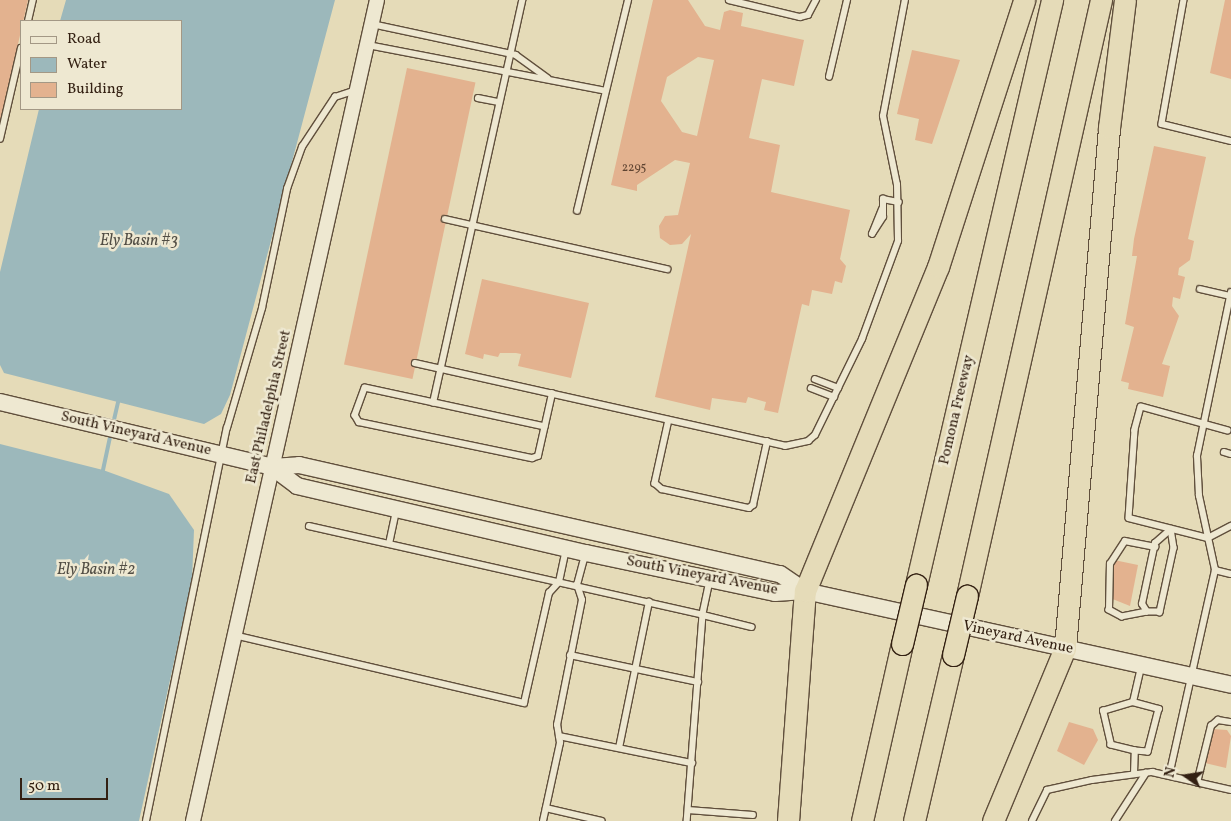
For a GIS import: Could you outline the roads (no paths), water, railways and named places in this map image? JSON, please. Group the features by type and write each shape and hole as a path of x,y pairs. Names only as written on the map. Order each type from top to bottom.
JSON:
{"highway":[{"path":"788,821 805,591 938,267 1024,0"},
{"name":"Pomona Freeway","path":"862,821 1052,0"},
{"path":"914,821 967,596 1101,0"},
{"path":"993,821 1065,648 1109,128 1125,0"}],"main road":[{"name":"South Vineyard Avenue","path":"0,402 272,467 302,465 780,574 805,591"},
{"name":"South Vineyard Avenue","path":"272,467 297,486 586,553 775,593 805,591"},
{"name":"Vineyard Avenue","path":"805,591 1231,685"}],"street":[{"name":"East Philadelphia Street","path":"193,821 377,0"}],"lane":[{"path":"28,20 33,0"},
{"path":"433,403 522,0"},
{"path":"577,211 628,0"},
{"path":"729,0 800,17 808,15 816,0"},
{"path":"829,77 847,0"},
{"path":"415,363 785,446 808,441 834,398 894,258 899,202 883,116 905,0"},
{"path":"1184,0 1162,124 1231,141"},
{"path":"372,24 511,54 534,64 548,78"},
{"path":"368,44 506,73 548,78 606,91"},
{"path":"0,139 20,52"},
{"path":"146,821 223,455 288,189 302,147 335,97 358,90"},
{"path":"478,98 500,102"},
{"path":"882,209 883,199 899,202"},
{"path":"445,219 666,269"},
{"path":"1169,776 1214,570 1197,475 1202,424 1231,294 1200,289"},
{"path":"815,379 838,388"},
{"path":"545,427 365,388 360,393 356,420 532,458 538,456 545,427 552,394"},
{"path":"812,388 834,398"},
{"path":"1228,431 1141,407 1135,430 1129,518 1208,538 1231,526"},
{"path":"669,420 655,483 662,489 749,508 753,505 767,442"},
{"path":"1224,452 1231,454"},
{"path":"389,544 397,509"},
{"path":"309,526 577,585 752,627"},
{"path":"1147,612 1142,604 1155,547 1171,529"},
{"path":"1155,547 1125,541 1110,564 1109,610 1122,617 1147,612 1160,612 1174,548 1171,529"},
{"path":"234,635 524,703 549,593 559,582 566,548"},
{"path":"543,821 559,736 570,654 582,600 577,585 586,553"},
{"path":"1214,570 1231,574"},
{"path":"688,821 703,615 710,579"},
{"path":"619,748 649,602"},
{"path":"570,654 698,682"},
{"path":"1133,702 1142,665"},
{"path":"1133,702 1159,709 1148,752 1111,745 1103,711 1133,702"},
{"path":"1198,782 1211,726 1218,720 1231,722"},
{"path":"559,736 692,763"},
{"path":"1134,774 1135,751"},
{"path":"1115,821 1146,773"},
{"path":"1032,821 1042,796 1052,787 1134,774 1146,773 1169,776 1231,790"},
{"path":"546,808 602,821"},
{"path":"688,810 754,815"}],"water":[{"name":"Ely Basin #3","path":"66,0 335,0 230,395 221,414 204,424 4,373 0,365 0,272 39,110 182,110 182,20 60,20"},
{"name":"Ely Basin #2","path":"0,444 103,470 169,494 194,530 192,580 139,821 0,821"}],"waterway":[{"path":"113,424 118,402"},
{"path":"103,470 111,433"}]}
